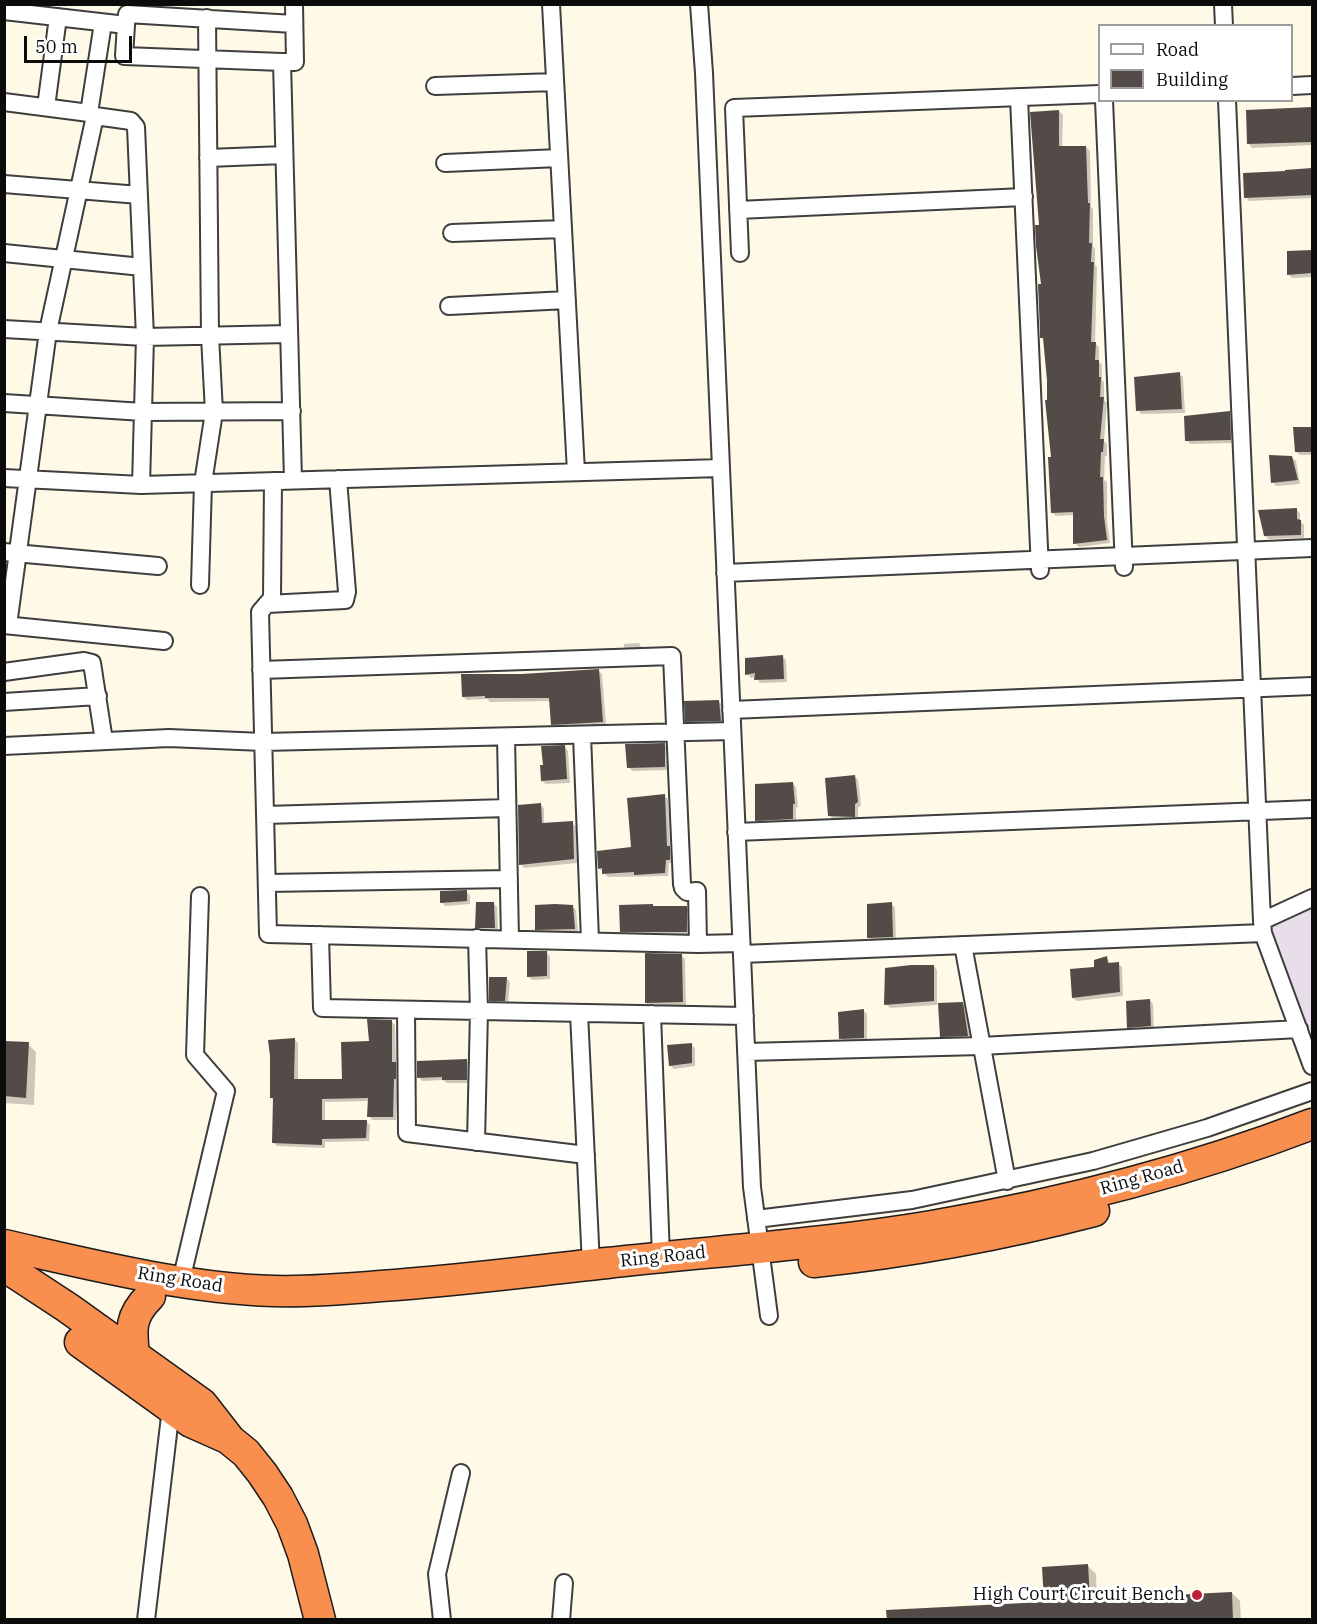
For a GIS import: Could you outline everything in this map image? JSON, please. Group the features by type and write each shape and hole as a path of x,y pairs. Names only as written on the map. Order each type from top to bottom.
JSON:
{"highway":[{"name":"Ring Road","path":"4,1245 230,1289 337,1290 410,1284 932,1226 1089,1192 1177,1168 1312,1124"},
{"name":"Ring Road","path":"5,1266 216,1307 266,1311 374,1308 760,1245 885,1254 947,1244 1051,1222 1196,1183 1312,1145"},
{"path":"5,1266 202,1404 230,1440 246,1453 278,1497 292,1524 312,1584 320,1620"},
{"path":"5,1266 13,1286 56,1324 191,1422 230,1440"},
{"path":"134,1355 131,1333 133,1320 138,1309 150,1296"}],"street":[{"path":"127,14 124,56 295,62 294,4"},
{"path":"551,4 576,472"},
{"path":"699,4 704,73 752,1187 770,1316"},
{"path":"1223,4 1224,24"},
{"path":"4,11 103,23 127,14 294,24"},
{"path":"46,107 58,17"},
{"path":"200,585 202,483 214,411 210,336 207,18"},
{"path":"103,23 92,115 48,331 28,480 11,552 6,625 164,641"},
{"path":"282,62 293,480"},
{"path":"435,86 555,82"},
{"path":"1293,86 1312,85"},
{"path":"740,253 734,108 1098,94"},
{"path":"1019,98 1039,565"},
{"path":"4,102 134,123 145,338 141,485"},
{"path":"1104,102 1124,561"},
{"path":"1227,102 1263,927 1312,1065"},
{"path":"208,158 284,155"},
{"path":"445,163 560,158"},
{"path":"4,184 139,195"},
{"path":"738,210 1024,197"},
{"path":"452,233 563,229"},
{"path":"4,254 142,267"},
{"path":"449,306 567,300"},
{"path":"4,328 145,338 290,334"},
{"path":"4,403 143,412 291,411"},
{"path":"4,478 141,485 721,468"},
{"path":"267,604 345,600 347,592 338,479"},
{"path":"273,481 272,598 260,612 268,934 590,940 698,944 742,949 963,945 1263,927 1312,898"},
{"path":"726,578 1246,556 1312,548"},
{"path":"11,552 158,566"},
{"path":"1246,556 1312,559"},
{"path":"261,670 672,656 682,884 687,892 697,891 698,944"},
{"path":"4,672 88,661 94,667 104,741"},
{"path":"731,711 1312,686"},
{"path":"4,702 98,696"},
{"path":"4,746 169,738 263,742 732,731"},
{"path":"582,735 590,940"},
{"path":"506,737 510,939"},
{"path":"265,815 507,808"},
{"path":"736,832 1312,809"},
{"path":"267,882 509,879"},
{"path":"181,1281 226,1091 195,1055 200,897"},
{"path":"320,934 322,1008 744,1016"},
{"path":"476,1142 479,1011 477,938"},
{"path":"963,945 1007,1181"},
{"path":"406,1010 407,1134 586,1155"},
{"path":"579,1013 591,1265"},
{"path":"652,1014 662,1257"},
{"path":"746,1052 981,1046 1299,1029"},
{"path":"760,1245 912,1200 1093,1161 1173,1138 1312,1091"},
{"path":"146,1620 171,1408"},
{"path":"442,1620 437,1574 461,1473"},
{"path":"561,1620 564,1583"}],"shaded area":[{"path":"1312,898 1312,1066 1262,921"}],"building":[{"path":"1312,107 1312,142 1247,144 1246,110"},
{"path":"1059,110 1059,146 1086,146 1088,203 1090,203 1089,243 1092,243 1091,262 1094,262 1091,342 1096,342 1095,360 1099,360 1099,377 1101,377 1100,397 1104,397 1100,439 1104,439 1100,477 1103,477 1107,540 1073,544 1073,512 1051,513 1048,457 1051,457 1045,400 1047,400 1047,380 1043,338 1040,338 1038,284 1041,284 1035,225 1039,225 1030,112"},
{"path":"1312,168 1312,195 1244,198 1243,173"},
{"path":"1312,250 1312,273 1287,275 1287,251"},
{"path":"1180,372 1182,409 1136,411 1134,377"},
{"path":"1230,411 1231,440 1185,441 1184,416"},
{"path":"1293,427 1312,427 1312,452 1295,452"},
{"path":"1269,455 1292,456 1298,480 1271,483"},
{"path":"1297,508 1297,519 1301,520 1301,535 1264,536 1258,510"},
{"path":"783,655 784,679 754,680 755,673 745,675 745,658"},
{"path":"599,669 603,722 551,725 549,698 462,697 461,674 522,674"},
{"path":"719,700 721,721 685,722 684,701"},
{"path":"665,743 665,767 627,768 625,744"},
{"path":"565,745 567,779 541,781 540,765 543,765 541,746"},
{"path":"855,775 858,802 855,804 855,817 828,816 825,778"},
{"path":"793,782 795,804 793,804 793,819 755,821 755,784"},
{"path":"665,794 667,846 670,846 670,860 666,860 665,873 602,874 602,868 598,869 597,851 631,847 627,798"},
{"path":"541,803 542,823 573,821 574,859 519,865 518,805"},
{"path":"467,890 467,901 440,903 440,891"},
{"path":"476,902 494,902 495,928 475,928"},
{"path":"892,902 893,937 867,938 867,904"},
{"path":"653,904 653,906 687,906 687,932 620,932 619,905"},
{"path":"535,905 573,905 575,929 535,930"},
{"path":"527,951 547,951 547,976 527,977"},
{"path":"645,953 682,954 683,1002 645,1003"},
{"path":"1107,956 1108,963 1119,962 1120,992 1072,998 1070,969 1094,967 1094,960"},
{"path":"934,965 934,1001 884,1005 885,968"},
{"path":"489,977 507,977 505,1001 489,1001"},
{"path":"1150,999 1151,1026 1127,1028 1126,1001"},
{"path":"963,1002 968,1036 940,1037 938,1003"},
{"path":"864,1009 864,1038 839,1039 838,1012"},
{"path":"367,1019 392,1020 392,1062 396,1062 393,1117 367,1117 368,1098 322,1099 322,1120 367,1120 366,1138 322,1139 322,1145 272,1143 273,1098 270,1098 268,1040 295,1038 294,1079 342,1079 341,1042 369,1041"},
{"path":"4,1041 29,1042 26,1098 4,1096"},
{"path":"692,1043 692,1063 669,1066 667,1045"},
{"path":"467,1059 467,1080 442,1080 442,1077 417,1078 417,1061"},
{"name":"High Court Circuit Bench","path":"1088,1564 1090,1599 1232,1592 1233,1620 887,1620 886,1610 1044,1602 1042,1567"}],"place":[{"name":"High Court Circuit Bench","path":"1197,1595"}]}
